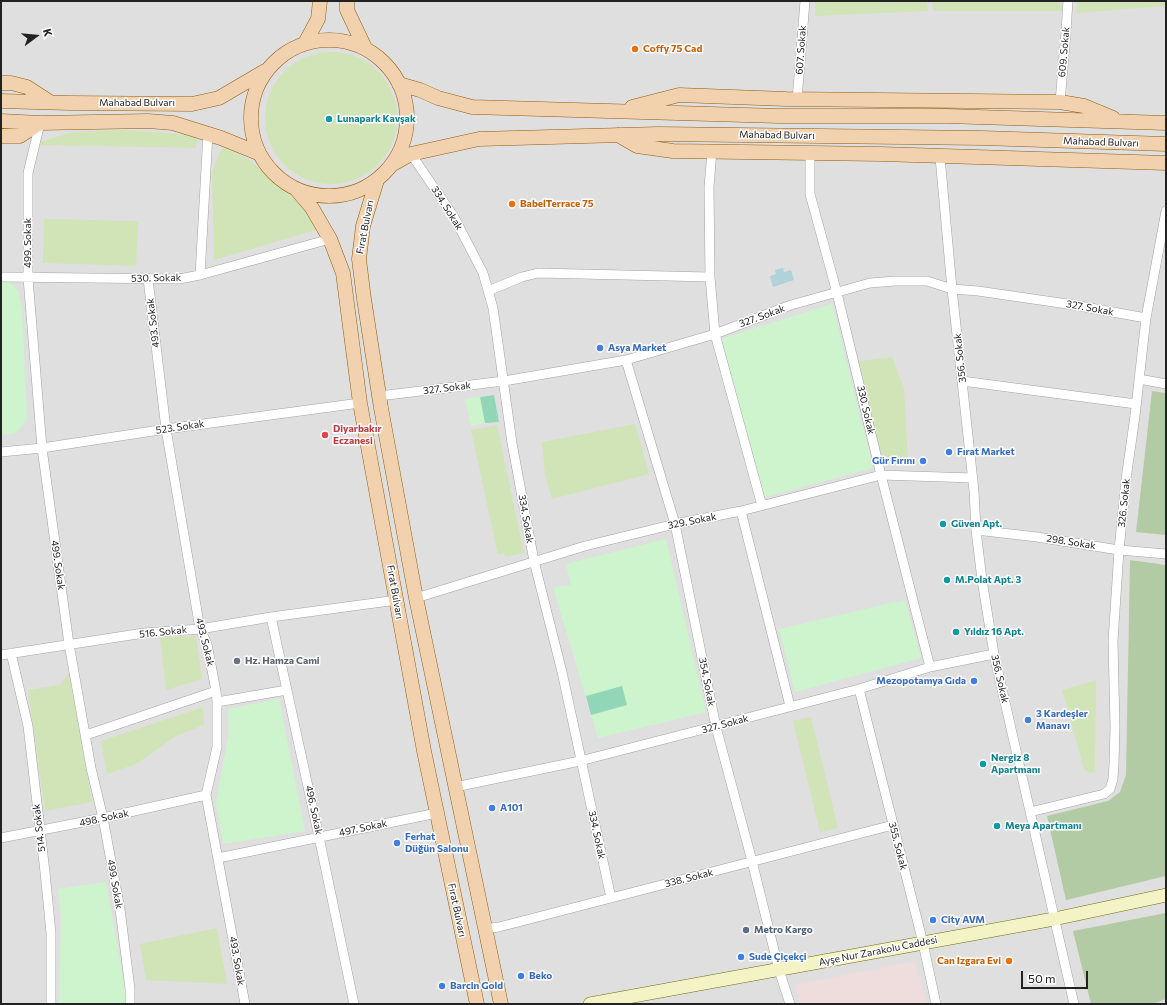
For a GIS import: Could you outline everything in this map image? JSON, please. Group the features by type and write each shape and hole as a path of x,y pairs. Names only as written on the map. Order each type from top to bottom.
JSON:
{"main road":[{"path":"305,42 318,19 320,1"},
{"path":"347,1 347,10 365,48"},
{"path":"326,39 346,41 365,48 385,63 393,73 399,84 406,104 407,125 402,145 393,164 377,180 362,189 346,195 329,197 312,195 296,189 281,180 272,172 258,153 252,132 250,111 255,90 266,71 277,59 286,52 305,42 326,39"},
{"name":"Mahabad Bulvarı","path":"1,101 192,104 218,98 266,71"},
{"path":"1,83 11,83 27,87 50,102"},
{"name":"Mahabad Bulvarı","path":"399,84 472,108 779,116 946,116 1166,123"},
{"path":"616,111 679,95 797,100 1060,102 1084,106 1123,122"},
{"name":"Mahabad Bulvarı","path":"1,121 40,123 148,121 173,123 208,133 258,153"},
{"path":"1,136 20,136 40,123"},
{"name":"Mahabad Bulvarı","path":"393,164 411,154 479,139 617,135 658,134 940,138 1166,144"},
{"path":"617,135 637,146 673,151 810,153 1166,163"},
{"name":"Fırat Bulvarı","path":"377,180 363,226 359,259 379,396 416,598 484,929 501,1004"},
{"name":"Fırat Bulvarı","path":"296,189 312,208 330,240 344,273 360,403 436,813 477,1004"},
{"path":"344,273 348,263 352,262 356,263 361,273"}],"street":[{"name":"607. Sokak","path":"797,100 805,1"},
{"name":"609. Sokak","path":"1060,102 1068,1"},
{"name":"499. Sokak","path":"40,123 28,173 28,278 42,448 69,644 91,768 104,818 120,910 130,989 130,1004"},
{"path":"200,275 208,133"},
{"path":"712,151 709,187 710,277 714,334 762,506"},
{"name":"330. Sokak","path":"810,153 810,194 837,293 881,475 930,666"},
{"name":"334. Sokak","path":"411,154 454,217 483,273 493,308 512,443 534,561 562,672 580,761 611,898"},
{"name":"356. Sokak","path":"940,157 982,580 994,654 1074,1004"},
{"name":"326. Sokak","path":"1030,812 1104,794 1110,789 1114,764 1113,645 1119,550 1126,479 1146,318 1166,211"},
{"name":"530. Sokak","path":"1,277 179,279 200,275 330,240"},
{"path":"488,291 538,272 710,277"},
{"name":"493. Sokak","path":"148,279 166,429 200,629 207,644 216,691 217,747 206,795 245,1004"},
{"name":"327. Sokak","path":"379,396 504,381 626,360 714,334 791,305 870,283 927,281 952,288 1074,305 1146,318"},
{"name":"354. Sokak","path":"626,360 675,524 716,727 752,861 779,970 790,1004"},
{"path":"1139,379 1166,384"},
{"path":"962,381 1136,404"},
{"name":"523. Sokak","path":"1,452 42,448 166,429 360,403"},
{"name":"329. Sokak","path":"416,598 585,546 675,524 762,506 881,475 973,478"},
{"path":"741,511 790,706"},
{"name":"298. Sokak","path":"976,530 1037,537 1119,550 1166,554"},
{"name":"516. Sokak","path":"1,655 144,634 200,629 271,617 397,600"},
{"name":"496. Sokak","path":"271,617 320,837 354,1004"},
{"name":"514. Sokak","path":"11,653 28,726 51,933 51,1004"},
{"name":"327. Sokak","path":"455,787 580,761 859,689 930,666 994,654"},
{"name":"355. Sokak","path":"859,689 923,943 936,1004"},
{"path":"217,702 287,690"},
{"path":"86,735 216,691"},
{"name":"498. Sokak","path":"1,838 104,818 206,795"},
{"name":"497. Sokak","path":"218,858 436,813"},
{"name":"338. Sokak","path":"484,929 499,927 893,825"},
{"name":"Ayşe Nur Zarakolu Caddesi","path":"590,1004 626,1001 779,970 1054,919 1166,895"}],"shaded area":[{"path":"1,1 1166,1 1166,1004 1,1004"},
{"path":"915,961 927,1004 800,1004 795,985"}],"green space":[{"path":"815,1 927,1 928,11 815,16"},
{"path":"932,1 1062,1 1062,11 933,11"},
{"path":"1077,1 1166,1 1166,6 1076,13"},
{"path":"337,52 356,57 368,63 378,71 386,81 392,93 396,105 396,131 392,143 386,155 378,165 368,173 356,179 344,183 325,184 306,179 294,173 284,165 276,155 270,143 266,131 265,112 270,93 276,81 284,71 294,63 306,57 318,53"},
{"path":"121,130 184,134 195,137 197,141 196,148 40,145 40,142 72,132"},
{"path":"225,148 246,158 272,178 299,203 311,218 316,230 214,260 212,172 221,150"},
{"path":"44,219 138,221 136,266 43,263"},
{"path":"1,282 9,282 18,290 22,310 27,419 20,429 13,434 1,435"},
{"path":"832,304 873,468 765,497 721,339"},
{"path":"892,357 904,389 908,460 884,463 876,436 859,361"},
{"path":"1152,391 1166,393 1166,535 1136,532"},
{"path":"494,395 499,422 485,423 480,397"},
{"path":"480,397 485,423 471,426 465,399"},
{"path":"635,424 649,474 552,499 545,475 542,442"},
{"path":"497,425 524,553 505,557 504,553 498,555 471,430"},
{"path":"666,539 706,712 598,738 553,587 571,585 566,564"},
{"path":"1130,560 1166,565 1166,876 1066,900 1047,816 1108,801 1120,792 1126,775"},
{"path":"905,600 921,658 795,692 779,629"},
{"path":"196,636 202,679 166,690 160,638"},
{"path":"69,673 92,802 45,811 28,690 60,685"},
{"path":"1096,680 1095,772 1090,773 1084,769 1062,690"},
{"path":"622,686 627,705 591,715 586,696"},
{"path":"279,699 305,831 223,844 216,803 229,732 228,709"},
{"path":"203,707 204,725 176,736 136,764 107,774 101,741"},
{"path":"811,717 838,828 820,832 793,721"},
{"path":"106,882 126,996 126,1004 59,1004 61,916 58,889"},
{"path":"1166,913 1166,999 1152,1004 1091,1004 1073,931"},
{"path":"217,928 227,984 146,980 140,944"}],"water":[{"path":"783,268 784,272 791,270 794,280 773,287 770,276 776,274 775,270"}],"place":[{"name":"Coffy 75 Cad","path":"635,49"},
{"name":"Lunapark Kavşak","path":"329,119"},
{"name":"BabelTerrace 75","path":"512,204"},
{"name":"Asya Market","path":"600,348"},
{"name":"Diyarbakır Eczanesi","path":"325,435"},
{"name":"Fırat Market","path":"949,452"},
{"name":"Gür Fırını","path":"923,461"},
{"name":"Güven Apt.","path":"943,524"},
{"name":"M.Polat Apt. 3","path":"947,580"},
{"name":"Yıldız 16 Apt.","path":"956,632"},
{"name":"Hz. Hamza Cami","path":"237,661"},
{"name":"Mezopotamya Gıda","path":"974,681"},
{"name":"3 Kardeşler Manavı","path":"1028,720"},
{"name":"Nergiz 8 Apartmanı","path":"983,764"},
{"name":"A101","path":"492,808"},
{"name":"Meya Apartmanı","path":"997,826"},
{"name":"Ferhat Düğün Salonu","path":"397,843"},
{"name":"City AVM","path":"933,920"},
{"name":"Metro Kargo","path":"746,930"},
{"name":"Sude Çiçekçi","path":"741,957"},
{"name":"Can Izgara Evi","path":"1009,961"},
{"name":"Beko","path":"521,976"},
{"name":"Barcin Gold","path":"442,986"}]}
